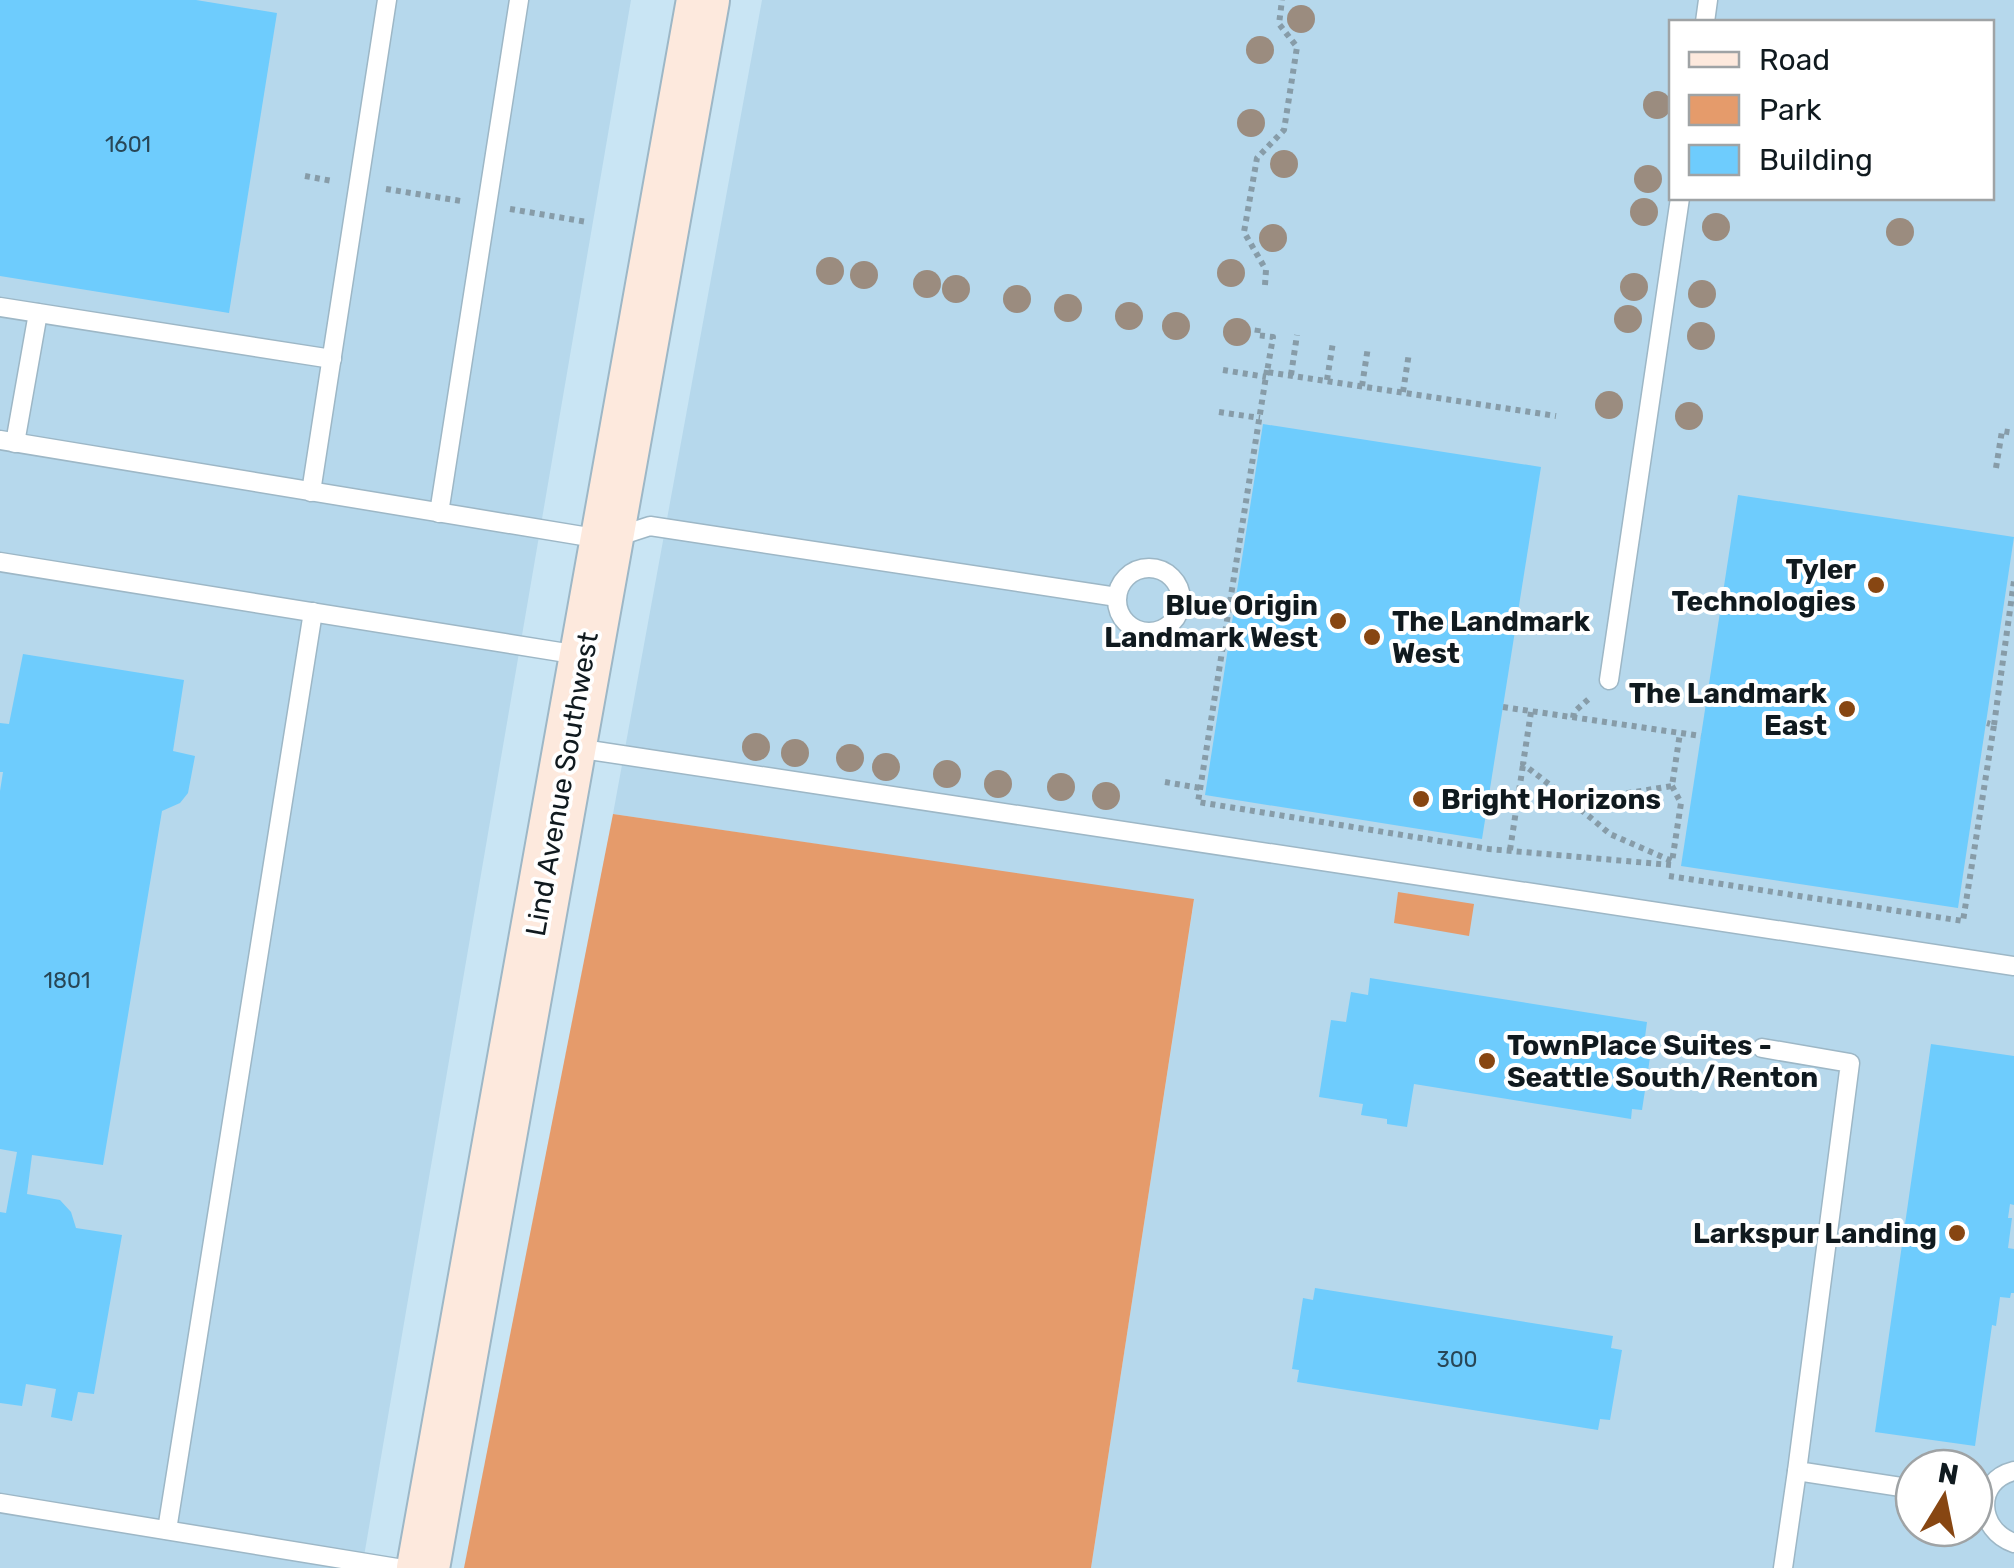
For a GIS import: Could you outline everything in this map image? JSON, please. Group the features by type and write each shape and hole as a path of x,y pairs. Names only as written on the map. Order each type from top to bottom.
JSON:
{"main road":[{"name":"Lind Avenue Southwest","path":"423,1568 703,0"}],"lane":[{"path":"312,492 387,0"},
{"path":"438,512 520,0"},
{"path":"1609,680 1680,200"},
{"path":"0,307 332,359"},
{"path":"38,313 8,442 607,540 650,526 1117,597"},
{"path":"0,562 585,656"},
{"path":"167,1530 314,612"},
{"path":"568,746 2014,966"},
{"path":"1762,1048 1850,1063 1783,1568"},
{"path":"1797,1471 1894,1486"},
{"path":"0,1503 397,1568"}],"path":[{"path":"1265,285 1266,270 1244,232 1257,158 1284,130 1291,93 1297,47 1279,24 1282,0"},
{"path":"305,176 343,182"},
{"path":"386,189 468,202"},
{"path":"510,209 587,222"},
{"path":"1258,328 1257,334 1273,337 1198,802 1489,851 1672,863"},
{"path":"1291,376 1297,335"},
{"path":"1326,380 1332,342"},
{"path":"1362,386 1368,346"},
{"path":"1403,392 1409,353"},
{"path":"1222,370 1326,380 1556,416"},
{"path":"1219,412 1260,418"},
{"path":"1996,468 2002,431 2014,433"},
{"path":"1680,733 1672,786 1681,803 1669,878 1963,921 2014,581"},
{"path":"1218,607 1229,610"},
{"path":"1503,707 1701,736"},
{"path":"1510,850 1532,712"},
{"path":"1523,764 1610,834 1672,863"},
{"path":"1164,782 1200,788"},
{"path":"1572,802 1672,786"}],"shaded area":[{"path":"0,0 631,0 362,1568 0,1568"},
{"path":"762,0 2014,0 2014,1568 1091,1568 1194,900 613,814"}],"green space":[{"path":"613,814 1194,899 1091,1568 464,1568"},
{"path":"1398,892 1474,904 1469,936 1394,923"}],"building":[{"path":"0,0 196,0 277,13 229,313 0,276"},
{"name":"The Landmark West","path":"1263,424 1541,467 1482,839 1205,795"},
{"name":"The Landmark East","path":"1738,495 2014,537 1958,908 1681,866"},
{"path":"23,654 184,680 173,751 195,756 188,793 180,803 162,811 103,1165 32,1155 27,1194 60,1200 71,1212 76,1228 122,1235 94,1394 78,1392 72,1421 51,1417 56,1389 26,1384 22,1406 0,1403 0,1212 6,1213 17,1152 0,1149 0,723 9,724"},
{"name":"TownPlace Suites - Seattle South/Renton","path":"1370,978 1647,1022 1645,1037 1653,1038 1642,1110 1632,1109 1631,1119 1414,1084 1407,1127 1361,1115 1363,1104 1319,1097 1331,1020 1346,1022 1351,992 1368,995"},
{"name":"Larkspur Landing","path":"1931,1044 2014,1056 2014,1205 2010,1204 2008,1218 2012,1218 2008,1248 2014,1249 2014,1293 2010,1298 2000,1297 1996,1326 1992,1325 1975,1446 1875,1432"},
{"path":"1315,1288 1613,1336 1611,1348 1622,1350 1610,1420 1600,1419 1598,1430 1297,1382 1299,1370 1292,1369 1303,1298 1313,1300"}],"place":[{"name":"Tyler Technologies","path":"1876,585"},
{"name":"Blue Origin Landmark West","path":"1338,621"},
{"name":"The Landmark West","path":"1372,637"},
{"name":"The Landmark East","path":"1847,709"},
{"name":"Bright Horizons","path":"1421,799"},
{"name":"TownPlace Suites - Seattle South/Renton","path":"1487,1061"},
{"name":"Larkspur Landing","path":"1957,1233"}]}
